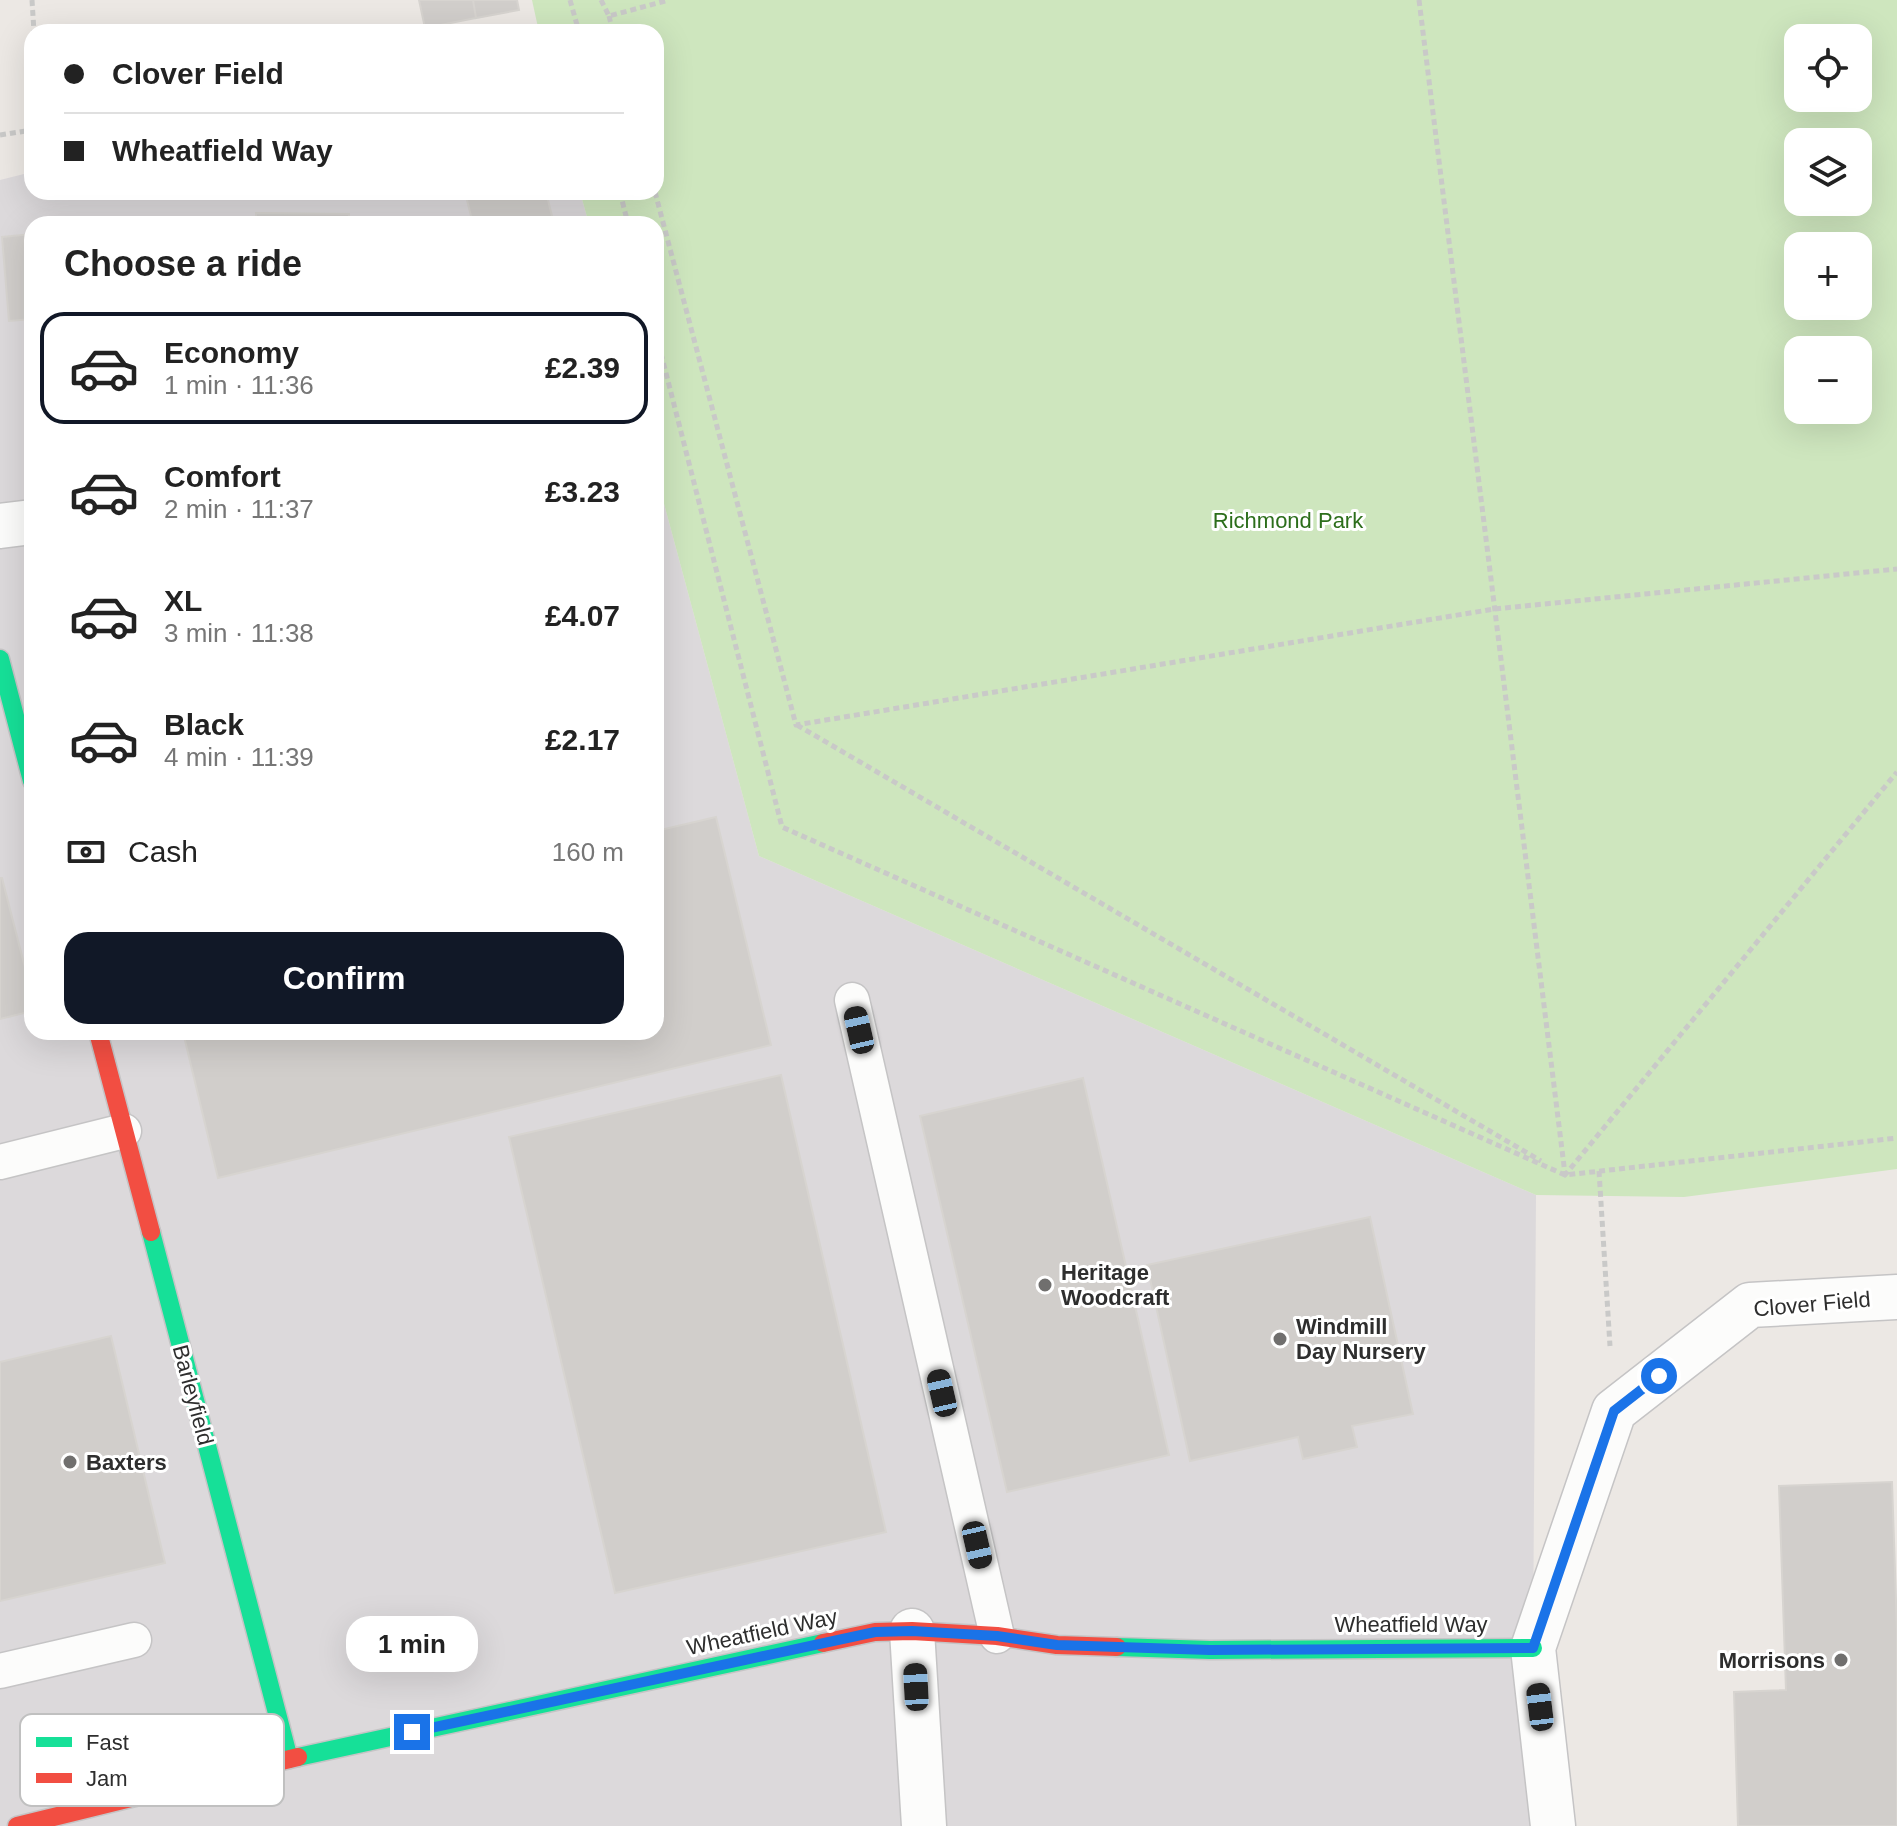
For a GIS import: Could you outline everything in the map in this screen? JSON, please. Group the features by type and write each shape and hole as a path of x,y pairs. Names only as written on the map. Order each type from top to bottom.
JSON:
{"street":[{"path":"0,526 24,523"},
{"path":"0,659 24,750"},
{"name":"Barleyfield","path":"100,1040 277,1714"},
{"name":"Clover Field","path":"1614,1411 1750,1305 1897,1297"},
{"path":"1553,1826 1533,1648 1614,1411"},
{"path":"912,1631 924,1826"},
{"name":"Wheatfield Way","path":"284,1760 875,1632 997,1636 1057,1645 1210,1650 1533,1648"},
{"name":"Barleyfield","path":"284,1740 289,1759"},
{"name":"Wheatfield Way","path":"17,1826 98,1806"}],"lane":[{"path":"852,1000 997,1636"},
{"path":"0,1162 124,1131"},
{"path":"0,1671 134,1640"}],"path":[{"path":"32,0 34,24"},
{"path":"570,0 577,24"},
{"path":"601,0 611,24"},
{"path":"609,16 669,0"},
{"path":"1419,0 1565,1175"},
{"path":"0,135 24,131"},
{"path":"664,226 796,725 1565,1175"},
{"path":"664,365 782,827 1565,1175 1897,1138"},
{"path":"796,725 1494,609 1897,569"},
{"path":"1565,1175 1897,772"},
{"path":"1599,1171 1614,1411"}],"shaded area":[{"path":"24,174 24,200 582,200 587,216 24,216 24,1040 664,1040 664,504 759,856 1536,1195 1533,1647 1546,1826 0,1826 0,180"}],"green space":[{"name":"Richmond Park","path":"532,0 1897,0 1897,1169 1684,1197 1536,1195 759,856 664,504 664,216 587,216 582,200 664,200 664,24 537,24"}],"building":[{"path":"419,0 473,0 476,18 445,24 424,24"},
{"path":"473,0 517,0 519,10 476,18"},
{"path":"467,200 548,200 552,216 471,216"},
{"path":"256,213 349,214 349,216 256,216"},
{"path":"24,235 24,320 9,321 2,237"},
{"path":"716,817 771,1045 218,1178 185,1040 664,1040 664,829"},
{"path":"2,878 24,964 24,1013 0,1019"},
{"path":"781,1075 886,1532 615,1593 509,1137"},
{"name":"Heritage Woodcraft","path":"1083,1078 1169,1455 1007,1492 920,1116"},
{"name":"Windmill Day Nursery","path":"1370,1217 1413,1414 1352,1426 1357,1447 1303,1459 1298,1437 1190,1461 1147,1265"},
{"name":"Baxters","path":"111,1336 165,1563 0,1601 0,1362"},
{"name":"Morrisons","path":"1892,1482 1897,1630 1897,1826 1738,1826 1734,1692 1786,1690 1779,1486"}],"traffic: fast":[{"path":"0,659 24,750"},
{"path":"151,1232 277,1714"},
{"path":"298,1757 823,1643"},
{"path":"1117,1647 1210,1650 1533,1648"},
{"path":"284,1740 289,1759"}],"traffic: jam":[{"path":"100,1040 151,1232"},
{"path":"823,1643 875,1632 912,1631 997,1636 1057,1645 1117,1647"},
{"path":"284,1760 298,1757"},
{"path":"17,1826 98,1806"}],"place":[{"name":"Heritage Woodcraft","path":"1045,1285"},
{"name":"Windmill Day Nursery","path":"1280,1339"},
{"name":"Baxters","path":"70,1462"},
{"name":"Morrisons","path":"1841,1660"}],"route":[{"path":"412,1732 875,1632 997,1636 1057,1645 1210,1650 1533,1648 1614,1411 1659,1376"}]}
